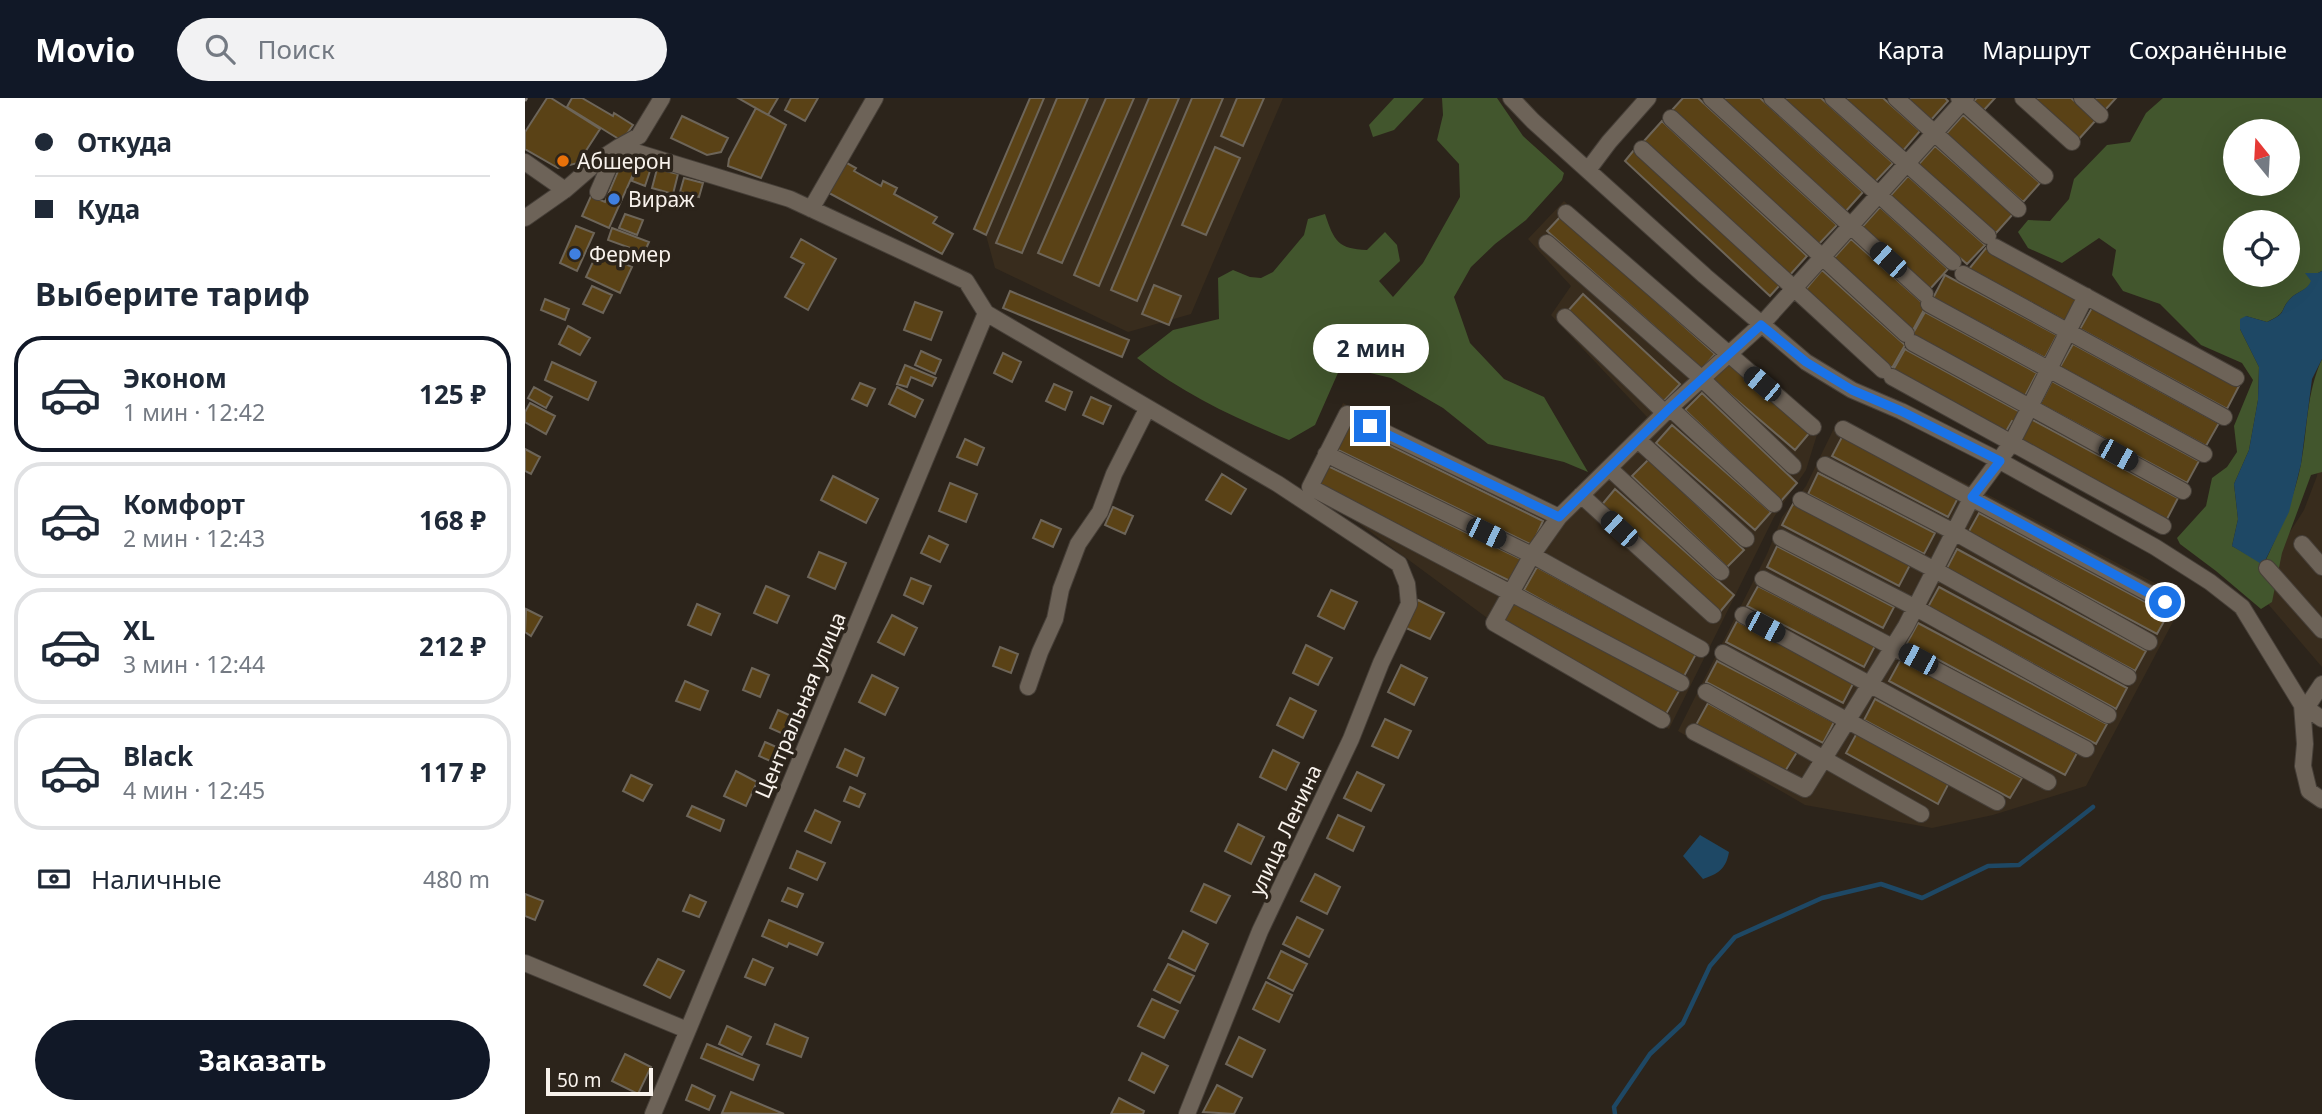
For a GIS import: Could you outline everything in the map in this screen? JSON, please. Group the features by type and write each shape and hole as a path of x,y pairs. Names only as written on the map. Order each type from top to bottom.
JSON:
{"street":[{"path":"525,218 565,190 602,158 639,136 662,98"},
{"path":"811,209 875,98"},
{"path":"1511,98 1532,121 1806,362 1852,390 1901,411 2000,461 2155,547 2210,582 2242,607 2304,706 2322,719"},
{"path":"1588,170 1648,98"},
{"path":"1711,98 1927,299 2204,454"},
{"path":"1772,98 1958,268 2224,417"},
{"path":"1833,98 1991,242 2236,377"},
{"path":"1896,98 2018,209"},
{"path":"2023,98 2072,142"},
{"path":"2081,98 2100,115"},
{"path":"1662,720 1494,623 1532,555 1559,517 1667,411 1761,325 1962,99 2045,176"},
{"path":"1671,118 1909,339 2183,491"},
{"path":"619,147 790,199 966,281 986,313 1147,409 1114,474 1100,512 1078,544 1061,589 1055,619 1028,687"},
{"path":"1642,149 1888,373 2011,444 2163,526"},
{"path":"597,192 608,169 602,158"},
{"path":"525,162 565,190"},
{"path":"1566,213 1813,427"},
{"path":"1547,243 1702,378 1793,466"},
{"path":"1694,732 1805,789 1916,608 1972,497 2011,444 2086,296"},
{"name":"Центральная улица","path":"653,1114 986,313"},
{"path":"1565,317 1774,504"},
{"name":"улица Ленина","path":"1147,409 1278,484 1399,564 1407,584 1409,604 1381,663 1351,739 1260,931 1187,1114"},
{"path":"1559,517 1347,414 1310,486 1681,683"},
{"path":"1843,429 2165,602"},
{"path":"1638,440 1746,539"},
{"path":"1326,454 1532,555 1701,649"},
{"path":"1825,464 1954,532 2149,642"},
{"path":"1609,468 1721,572"},
{"path":"1581,495 1713,615"},
{"path":"1801,500 1935,570 2128,677"},
{"path":"1781,538 1916,608 2108,715"},
{"path":"2302,544 2322,567"},
{"path":"2267,568 2322,630"},
{"path":"1763,579 2086,749"},
{"path":"1743,615 2047,782"},
{"path":"1723,653 1997,802"},
{"path":"2322,684 2304,706 2303,766 2309,791 2322,800"},
{"path":"1706,692 1921,814"},
{"path":"525,963 687,1030"}],"shaded area":[{"path":"1030,98 1283,98 1191,314 1128,332 995,268 986,235 974,229"},
{"path":"1564,201 1820,425 1806,470 1774,517 1669,729 1494,623 1310,487 1343,403 1557,508 1647,417 1551,315 1571,286 1528,239"},
{"path":"1838,420 1981,491 2185,599 2086,786 1993,815 1932,828 1805,805 1678,731 1767,554 1782,517 1806,486"},
{"path":"2322,439 2322,667 2262,597 2279,549 2304,510 2317,476"}],"green space":[{"path":"1394,98 1424,98 1394,130 1373,137 1369,125"},
{"path":"1442,98 1497,98 1523,136 1564,173 1562,180 1526,220 1471,267 1454,297 1470,343 1504,379 1544,397 1588,472 1564,462 1488,444 1443,408 1391,378 1341,366 1315,425 1289,440 1210,404 1137,358 1173,330 1219,319 1218,278 1233,270 1261,278 1273,272 1304,235 1308,219 1325,214 1335,237 1349,248 1367,250 1385,232 1397,245 1400,261 1379,281 1393,297 1423,263 1460,197 1459,164 1437,140 1443,115"},
{"path":"2163,98 2322,98 2322,271 2306,273 2312,281 2290,299 2278,316 2267,322 2246,316 2240,329 2259,367 2258,400 2249,450 2234,484 2238,519 2232,546 2264,564 2294,490 2301,464 2310,398 2322,359 2322,472 2311,475 2282,553 2272,602 2261,609 2180,544 2177,538 2206,506 2212,478 2227,467 2237,452 2234,426 2253,380 2242,363 2201,345 2160,304 2123,291 2112,275 2116,250 2099,238 2062,263 2028,248 2018,232 2028,220 2050,221 2069,199 2074,179 2107,145 2130,142 2146,113"}],"water":[{"path":"2322,271 2322,359 2312,379 2301,464 2289,512 2263,565 2232,546 2238,519 2234,484 2249,450 2258,400 2259,367 2240,329 2240,319 2246,316 2267,322 2274,319 2281,314 2290,299 2309,284 2311,281 2305,273"},
{"path":"1700,835 1729,852 1721,870 1703,879 1683,856"}],"building":[{"path":"547,98 600,129 578,163 558,168 525,149 525,132"},
{"path":"572,98 582,98 633,125 622,141 567,107"},
{"path":"738,98 778,98 768,115"},
{"path":"791,98 818,98 805,121 785,110"},
{"path":"1030,98 1044,98 986,235 974,229"},
{"path":"1057,98 1088,98 1022,253 996,243"},
{"path":"1106,98 1134,98 1062,263 1038,253"},
{"path":"1149,98 1179,98 1099,286 1074,275"},
{"path":"1192,98 1223,98 1137,301 1111,290"},
{"path":"1237,98 1264,98 1243,146 1221,136"},
{"path":"1683,98 1698,98 1837,225 1819,244 1672,110"},
{"path":"1721,98 1760,98 1863,192 1846,211"},
{"path":"1782,98 1821,98 1893,163 1875,182"},
{"path":"1842,98 1883,98 1920,131 1902,152"},
{"path":"1907,98 1945,98 1948,101 1931,120"},
{"path":"1977,98 1995,98 1983,111 1973,102"},
{"path":"2031,98 2071,98 2096,120 2078,140"},
{"path":"2092,98 2116,98 2105,110"},
{"path":"756,108 786,125 761,178 728,166 729,159"},
{"path":"1963,115 2040,183 2023,202 1946,134"},
{"path":"682,116 728,138 721,152 707,155 671,138"},
{"path":"1662,121 1807,256 1789,276 1644,141"},
{"path":"1935,146 2013,214 1996,233 1918,165"},
{"path":"1215,147 1240,158 1206,235 1182,225"},
{"path":"1634,150 1780,285 1770,296 1625,161"},
{"path":"845,162 856,168 854,171 881,186 883,181 897,188 894,194 937,217 933,223 953,234 942,254 829,193"},
{"name":"Вираж","path":"621,164 635,170 609,228 582,216 591,196 605,202"},
{"path":"638,164 651,168 645,186 632,181"},
{"path":"657,169 678,174 673,194 652,188"},
{"path":"1908,176 1985,245 1967,264 1890,196"},
{"path":"684,178 703,183 699,197 680,192"},
{"path":"1880,207 1948,269 1930,289 1862,227"},
{"path":"625,214 643,220 637,235 619,228"},
{"path":"1561,216 1715,354 1702,369 1547,231"},
{"path":"576,226 594,233 577,271 560,263"},
{"path":"612,228 649,242 644,253 608,240"},
{"path":"801,239 836,259 808,310 785,297 804,264 791,257"},
{"path":"1851,239 1926,306 1913,330 1833,259"},
{"path":"1986,248 2078,298 2065,321 1969,269"},
{"path":"598,251 632,267 620,293 586,277"},
{"path":"1822,270 1905,345 1892,368 1805,290"},
{"path":"1945,275 2057,335 2045,358 1933,298"},
{"path":"1154,285 1181,296 1169,325 1142,314"},
{"path":"592,286 612,295 603,313 583,304"},
{"path":"1010,291 1129,340 1122,357 1003,308"},
{"path":"1583,294 1680,384 1664,401 1567,312"},
{"path":"545,299 569,309 565,320 541,310"},
{"path":"915,302 942,312 931,340 904,330"},
{"path":"2093,306 2239,386 2227,409 2080,329"},
{"path":"1925,312 2037,373 2025,396 1912,335"},
{"path":"568,326 590,338 580,355 559,344"},
{"path":"2073,344 2219,423 2206,446 2060,367"},
{"path":"1905,349 2022,413 2017,423 2012,421 2005,433 1892,372"},
{"path":"921,351 941,360 935,374 915,365"},
{"path":"1003,353 1021,362 1012,382 994,373"},
{"path":"1727,361 1811,431 1795,450 1711,378"},
{"path":"552,362 596,382 588,400 545,380"},
{"path":"905,365 936,378 932,386 911,377 907,387 897,384"},
{"path":"2052,381 2199,461 2187,483 2040,404"},
{"path":"860,383 875,389 867,406 852,399"},
{"path":"1054,384 1072,392 1065,410 1046,401"},
{"path":"534,387 552,397 546,408 528,398"},
{"path":"897,387 923,400 915,417 889,404"},
{"path":"1702,393 1797,483 1781,501 1685,410"},
{"path":"1091,397 1111,406 1103,424 1083,415"},
{"path":"530,403 555,416 546,434 525,422 525,412"},
{"path":"2031,419 2178,498 2166,521 2018,442"},
{"path":"1346,424 1543,521 1532,545 1334,448"},
{"path":"1672,425 1771,512 1755,530 1656,443"},
{"path":"1843,435 1959,496 1948,517 1832,456"},
{"path":"965,439 984,448 977,465 957,457"},
{"path":"525,449 540,457 531,474 525,471"},
{"path":"1649,459 1744,550 1727,567 1632,476"},
{"path":"1328,466 1523,560 1512,582 1317,487"},
{"path":"1818,473 1935,533 1924,554 1808,494"},
{"path":"1222,474 1246,489 1231,514 1206,500"},
{"path":"833,476 878,499 866,523 821,500"},
{"path":"950,483 977,494 966,522 939,511"},
{"path":"1615,489 1734,595 1719,613 1600,507"},
{"path":"1793,504 1910,565 1899,586 1782,525"},
{"path":"1113,507 1133,516 1125,534 1105,525"},
{"path":"1979,513 2168,614 2157,634 1968,533"},
{"path":"1041,520 1061,529 1053,547 1033,538"},
{"path":"929,536 948,545 940,562 921,553"},
{"path":"1777,546 1894,607 1883,628 1767,567"},
{"path":"1957,549 2146,651 2135,671 1946,570"},
{"path":"819,552 846,563 835,589 808,577"},
{"path":"1537,567 1696,654 1683,678 1524,590"},
{"path":"911,578 931,586 923,604 904,595"},
{"path":"766,586 789,596 777,623 754,613"},
{"path":"1758,586 1875,646 1864,667 1747,606"},
{"path":"1939,587 2127,688 2116,709 1928,607"},
{"path":"1331,590 1357,602 1344,629 1318,616"},
{"path":"1513,597 1679,691 1666,714 1500,621"},
{"path":"1418,600 1444,613 1430,639 1404,627"},
{"path":"697,604 720,614 711,635 688,625"},
{"path":"526,609 542,617 531,636 525,632"},
{"path":"892,615 917,628 904,655 878,642"},
{"path":"1737,621 1854,682 1843,703 1726,642"},
{"path":"1918,623 2107,724 2096,744 1907,643"},
{"path":"1306,645 1332,658 1318,685 1293,673"},
{"path":"1000,647 1018,654 1011,673 993,666"},
{"path":"1901,659 2077,753 2065,775 1889,681"},
{"path":"1717,661 1834,722 1823,743 1706,682"},
{"path":"1401,665 1427,678 1414,705 1388,692"},
{"path":"752,668 769,675 760,697 743,690"},
{"path":"872,675 898,688 885,715 859,702"},
{"path":"685,681 708,691 700,710 676,701"},
{"path":"1290,698 1316,711 1303,738 1277,725"},
{"path":"1875,699 2022,778 2010,798 1864,720"},
{"path":"1708,703 1797,752 1784,773 1696,725"},
{"path":"778,710 798,719 790,737 770,728"},
{"path":"1385,719 1411,731 1398,758 1372,746"},
{"path":"1858,731 1950,781 1938,804 1846,753"},
{"path":"765,742 781,749 775,763 759,756"},
{"path":"845,749 864,758 857,776 837,767"},
{"path":"1273,750 1299,763 1286,790 1260,777"},
{"path":"736,771 757,782 746,806 724,796"},
{"path":"1357,772 1384,785 1371,811 1344,798"},
{"path":"631,775 652,785 643,801 623,791"},
{"path":"850,787 865,794 859,807 844,801"},
{"path":"692,806 724,820 720,831 687,816"},
{"path":"815,810 840,822 831,843 805,831"},
{"path":"1338,815 1364,827 1353,851 1327,838"},
{"path":"1238,824 1264,837 1251,864 1225,851"},
{"path":"797,851 825,863 817,880 790,868"},
{"path":"1315,874 1340,887 1327,914 1301,901"},
{"path":"1204,884 1230,896 1216,923 1191,911"},
{"path":"788,888 803,894 797,907 782,901"},
{"path":"525,894 543,901 535,920 525,916"},
{"path":"690,895 706,902 699,917 683,911"},
{"path":"1297,917 1323,930 1309,957 1283,944"},
{"path":"769,920 823,943 817,955 789,943 787,947 762,936"},
{"path":"1183,931 1208,944 1195,971 1169,958"},
{"path":"1281,951 1307,964 1293,991 1268,978"},
{"path":"658,959 684,971 670,998 644,985"},
{"path":"753,959 773,968 765,985 745,977"},
{"path":"1168,964 1194,976 1180,1003 1154,990"},
{"path":"1266,982 1292,995 1279,1022 1253,1009"},
{"path":"1152,999 1178,1011 1164,1038 1138,1026"},
{"path":"775,1024 808,1038 801,1057 767,1044"},
{"path":"727,1026 751,1037 742,1055 719,1044"},
{"path":"1239,1037 1265,1050 1252,1077 1226,1064"},
{"path":"707,1044 759,1065 753,1080 701,1058"},
{"path":"1142,1053 1168,1066 1154,1093 1129,1080"},
{"path":"625,1054 651,1067 638,1094 612,1081"},
{"path":"692,1085 715,1096 709,1110 686,1100"},
{"path":"1217,1085 1242,1098 1234,1114 1203,1112"},
{"path":"731,1092 784,1114 722,1113"},
{"path":"1119,1098 1144,1111 1143,1114 1111,1114"}],"waterway":[{"path":"1615,1114 1614,1107 1650,1054 1683,1023 1710,966 1735,937 1822,898 1881,884 1922,898 1988,866 2019,865 2093,807"}],"place":[{"name":"Абшерон","path":"563,161"},
{"name":"Вираж","path":"614,199"},
{"name":"Фермер","path":"575,254"}],"route":[{"path":"1370,426 1559,517 1670,408 1761,325 1806,362 1852,390 1901,411 2000,461 1972,497 2165,602"}]}
